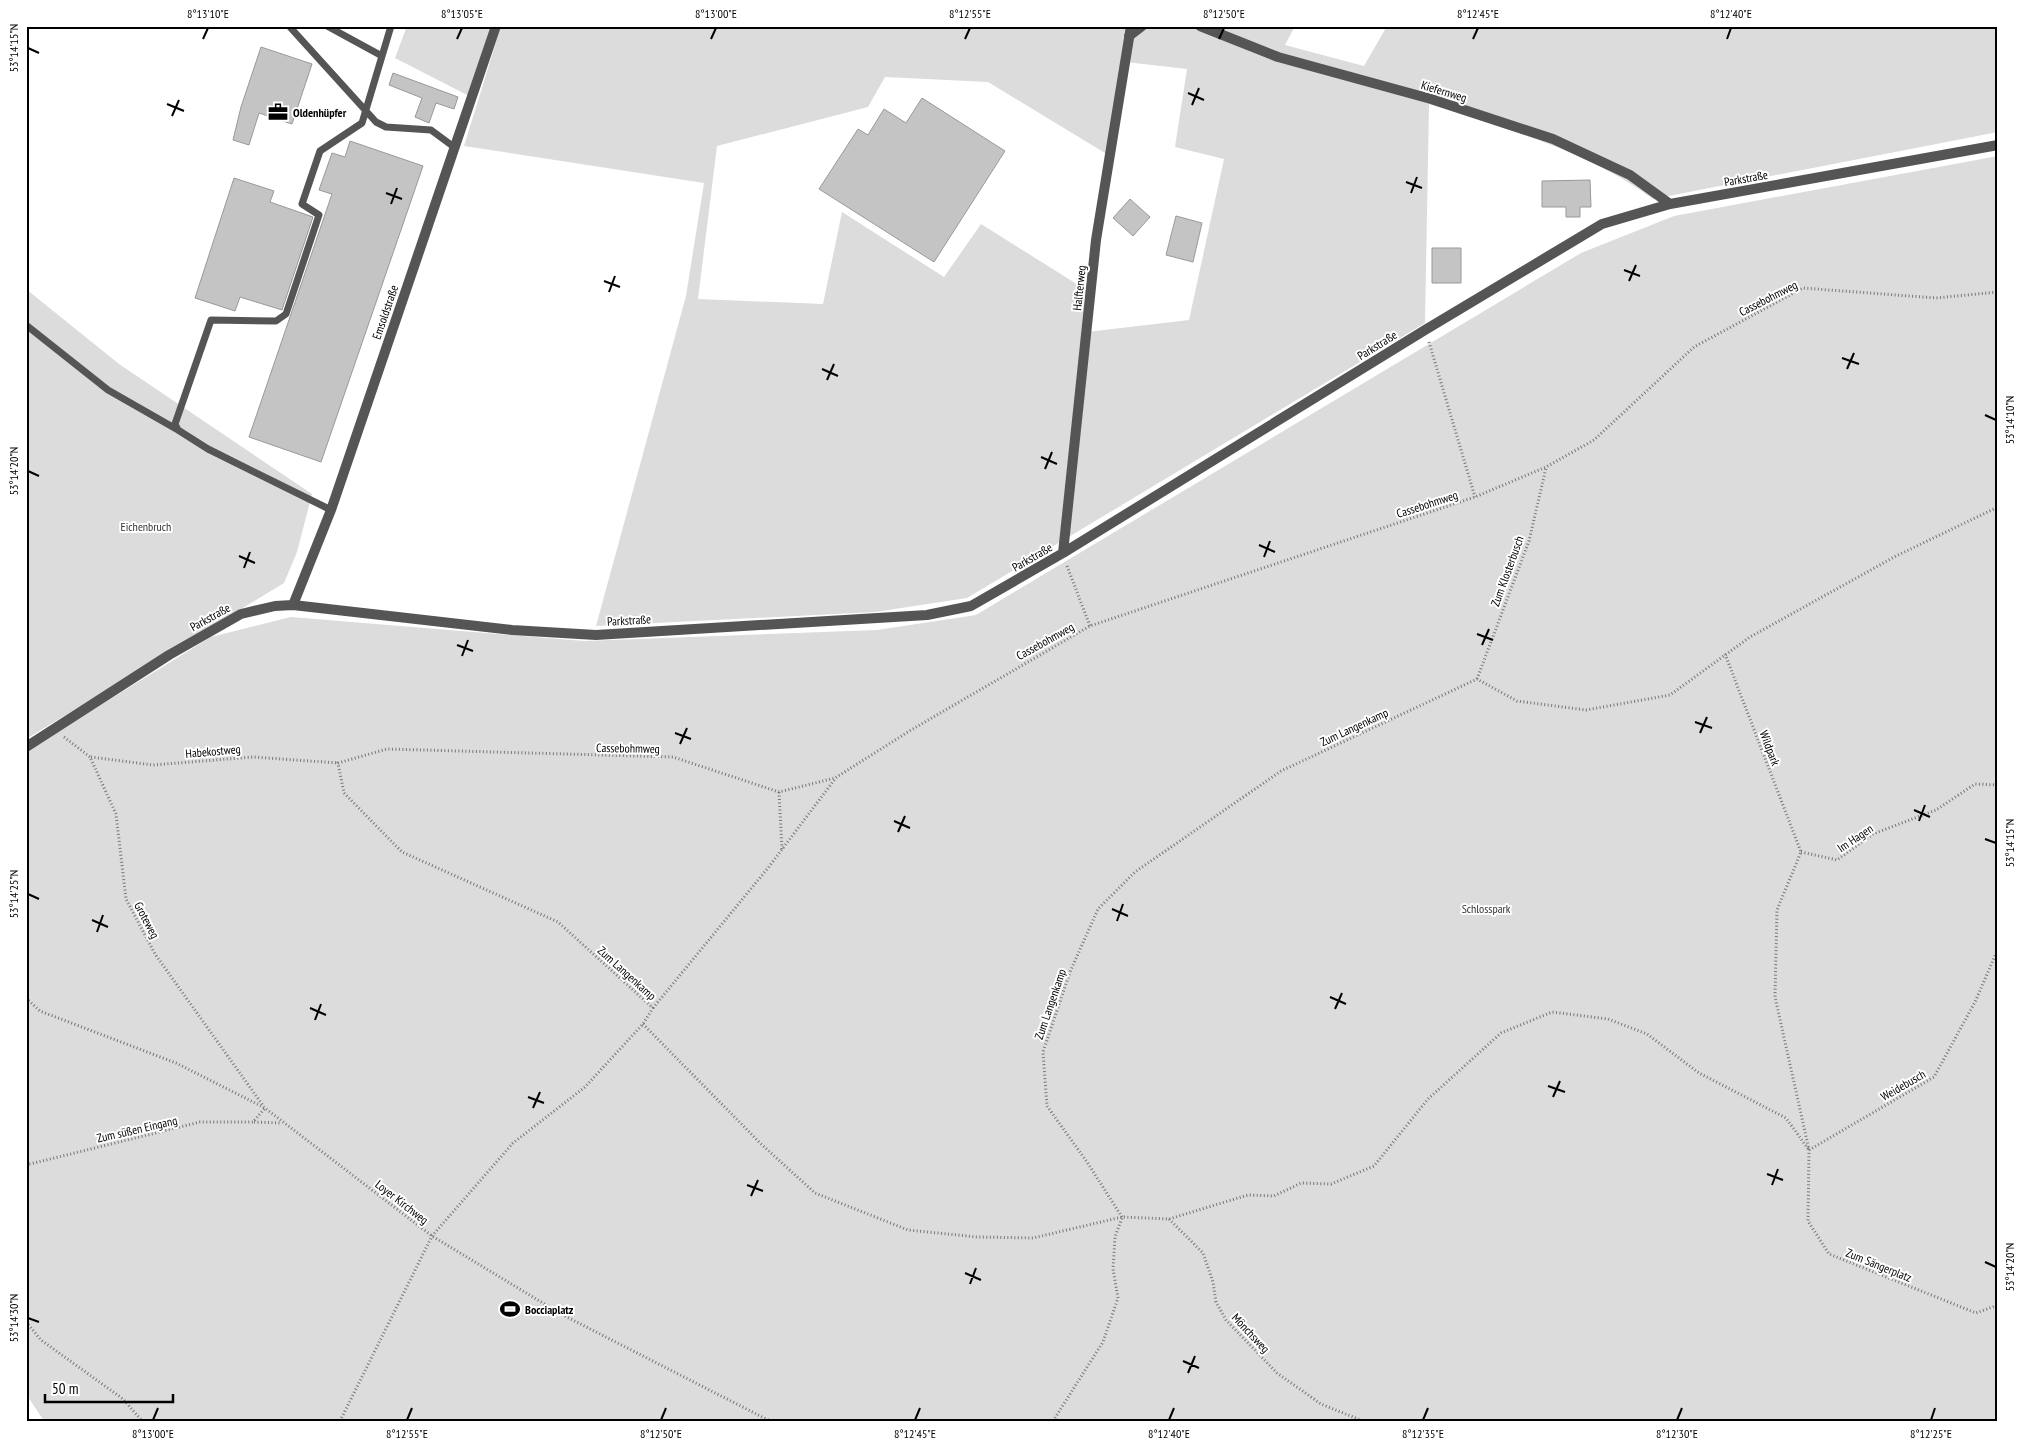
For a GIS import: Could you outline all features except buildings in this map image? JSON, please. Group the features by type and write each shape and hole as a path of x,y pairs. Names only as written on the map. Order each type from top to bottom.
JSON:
{"street":[{"name":"Emsoldstraße","path":"293,605 331,510 496,26"},
{"path":"1130,31 1142,26"},
{"name":"Kiefernweg","path":"1200,26 1278,56 1431,100 1554,139 1630,175 1670,204"},
{"name":"Halfterweg","path":"1063,554 1096,240 1130,31"},
{"name":"Parkstraße","path":"26,747 169,655 241,614 275,606 293,605 512,630 596,635 927,616 971,606 1063,554 1425,330 1602,224 1670,204 1998,145"}],"lane":[{"path":"289,26 376,122 386,127 431,130 454,147"},
{"path":"326,26 382,56"},
{"path":"178,430 175,424 177,417 211,320 276,320 286,314 319,215 302,204 320,151 362,123 391,26"},
{"path":"26,325 108,390 208,449 331,510"}],"path":[{"name":"Cassebohmweg","path":"338,763 387,749 673,757 778,792 835,778 911,730 1090,626 1475,497 1546,468 1594,440 1694,347 1803,288 1936,298 1998,292"},
{"path":"1425,330 1475,497"},
{"name":"Zum Klosterbusch","path":"1477,678 1529,541 1546,468"},
{"path":"1477,678 1517,702 1586,710 1670,695 1750,637 1896,556 1998,507"},
{"path":"1063,554 1077,596 1090,626"},
{"name":"Wildpark","path":"1725,654 1801,852"},
{"name":"Zum Langenkamp","path":"1122,1217 1087,1162 1046,1106 1043,1052 1070,972 1098,909 1135,872 1282,772 1477,678"},
{"name":"Groteweg","path":"53,730 90,757 116,814 126,899 155,954 265,1108"},
{"name":"Habekostweg","path":"90,757 153,765 253,757 338,763"},
{"name":"Zum Langenkamp","path":"338,763 344,793 402,852 558,922 653,1008 643,1024 585,1087 513,1143 432,1236 340,1421"},
{"path":"653,1008 782,850 835,778"},
{"name":"Im Hagen","path":"1801,852 1837,860 1873,834 1936,810 1975,784 1998,785"},
{"path":"778,792 782,850"},
{"path":"1801,852 1777,910 1775,997 1809,1150"},
{"name":"Weidebusch","path":"1809,1150 1934,1077 1975,1002 1998,949"},
{"name":"Loyer Kirchweg","path":"26,998 40,1011 176,1063 265,1108 432,1236 561,1314 770,1421"},
{"path":"643,1024 760,1143 815,1193 908,1230 977,1237 1033,1238 1122,1217 1169,1218 1248,1195 1274,1196 1301,1183 1331,1184 1374,1166 1428,1099 1501,1033 1552,1012 1608,1019 1647,1034 1699,1073 1786,1118 1809,1150"},
{"path":"253,1122 265,1108"},
{"name":"Zum süßen Eingang","path":"26,1165 200,1122 284,1123"},
{"name":"Zum Sängerplatz","path":"1809,1150 1808,1221 1829,1254 1976,1313 1998,1305"},
{"path":"1053,1421 1103,1342 1118,1298 1113,1269 1115,1237 1122,1217"},
{"name":"Mönchsweg","path":"1169,1218 1203,1253 1213,1282 1216,1302 1226,1320 1277,1373 1321,1404 1363,1421"},
{"path":"26,1322 41,1340 123,1399 142,1421"}],"green space":[{"path":"407,26 494,26 469,96 395,58"},
{"path":"501,26 1295,26 1285,45 1364,66 1387,26 1998,26 1998,132 1653,199 1628,182 1574,154 1517,132 1429,104 1425,323 967,598 875,612 596,626 686,296 704,183 464,146","holes":["1125,62 1187,69 1175,147 1224,159 1189,320 1087,332 1091,293 981,224 944,277 842,212 823,304 698,299 717,146 868,107 885,77 988,82 1110,156"]},
{"name":"Schlosspark","path":"1998,156 1998,1421 44,1421 26,1394 26,751 211,637 291,617 584,641 877,630 976,615 1581,253 1674,216"},
{"name":"Eichenbruch","path":"26,289 119,364 312,494 297,552 284,583 26,739"}],"place":[{"name":"Oldenhüpfer","path":"278,112"},
{"name":"Bocciaplatz","path":"510,1309"}]}
